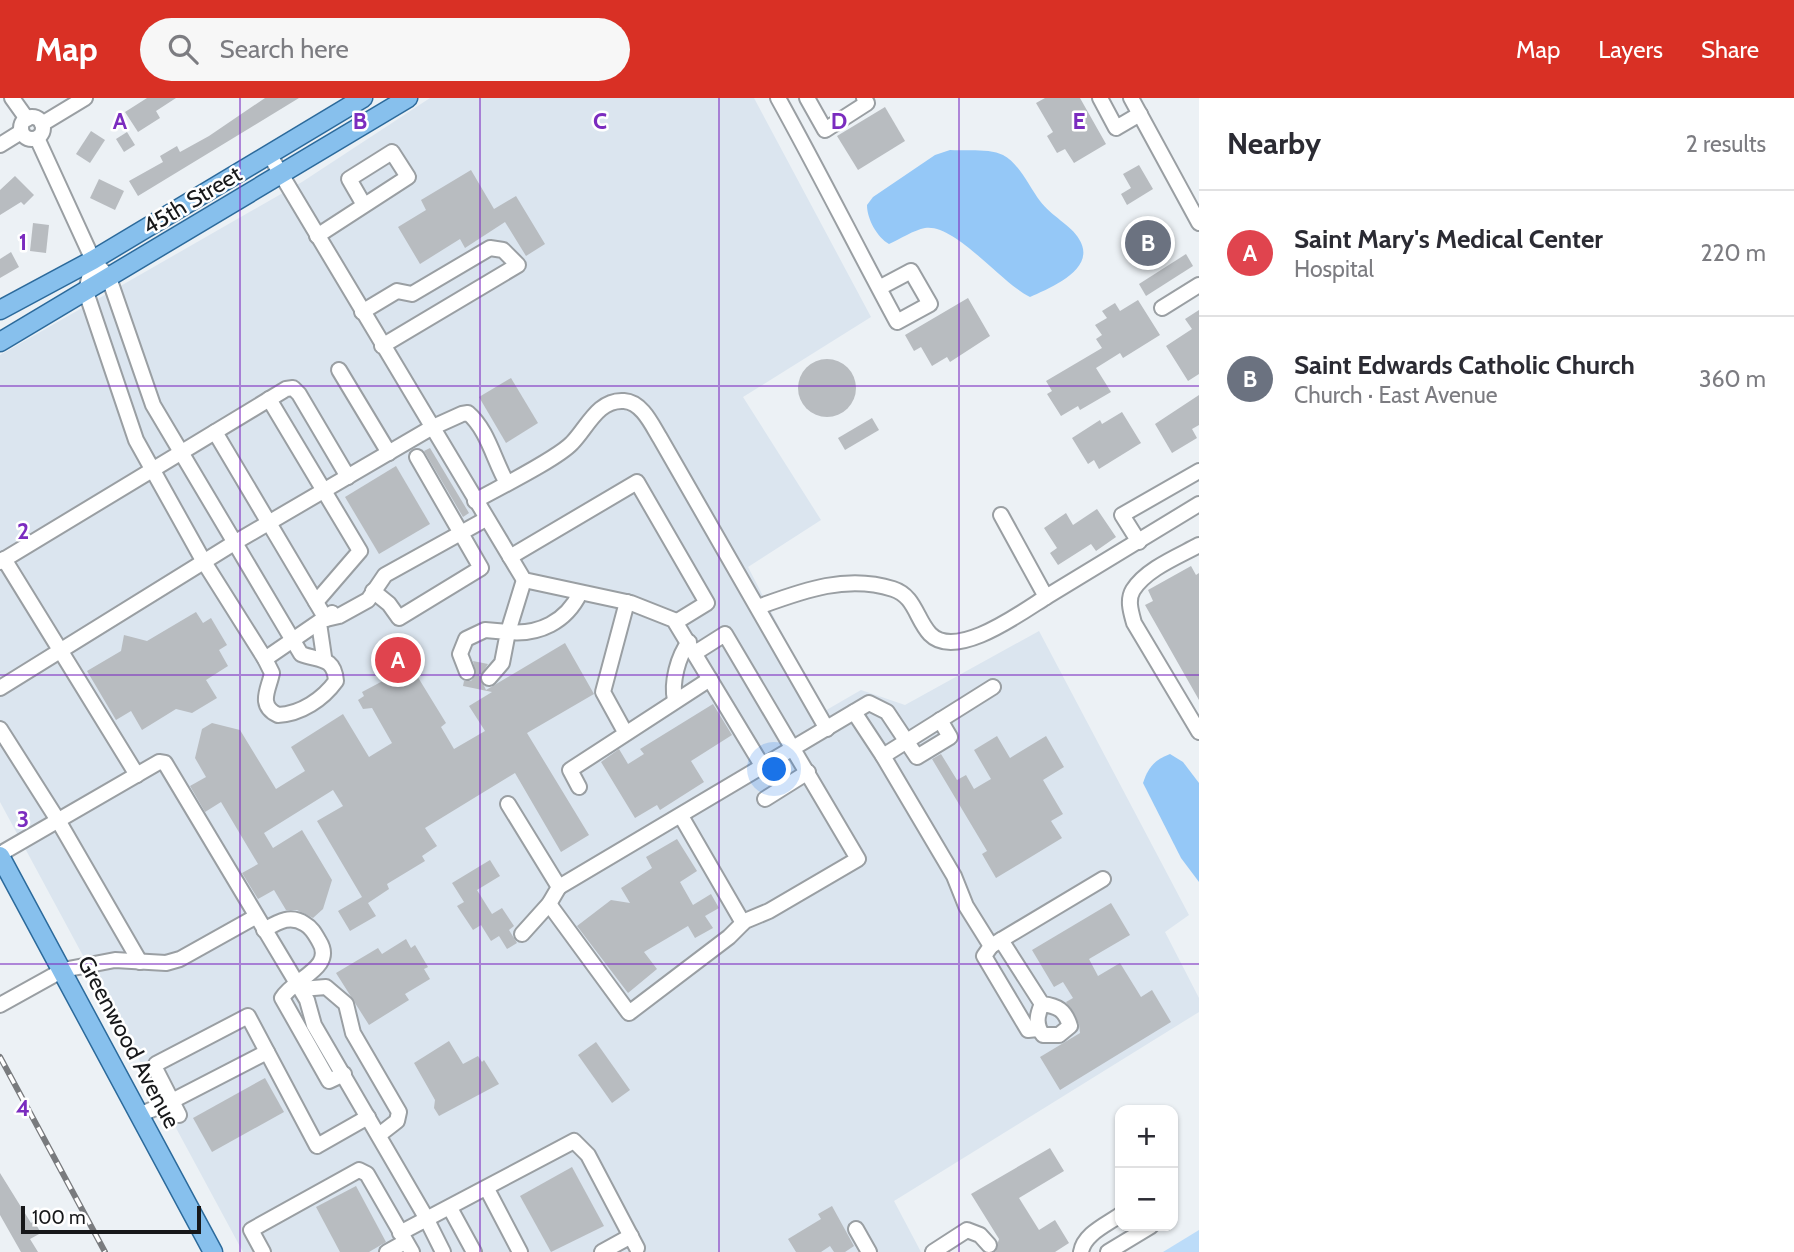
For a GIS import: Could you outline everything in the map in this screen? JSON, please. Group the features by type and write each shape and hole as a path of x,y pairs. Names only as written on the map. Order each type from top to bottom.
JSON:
{"main road":[{"name":"45th Street","path":"0,310 93,260 363,98"},
{"name":"45th Street","path":"0,342 408,98"},
{"name":"Greenwood Avenue","path":"0,855 213,1252"}],"street":[{"path":"12,98 24,125"},
{"path":"39,131 85,98"},
{"path":"778,98 879,288"},
{"path":"807,98 825,130 867,103 864,98"},
{"path":"1100,98 1116,128 1140,114"},
{"path":"1131,98 1199,223"},
{"path":"0,145 34,118 93,260 109,278 153,405 301,654 324,657"},
{"path":"802,141 823,127"},
{"path":"269,154 431,429 524,580 627,602 657,611 676,622 763,767"},
{"path":"317,236 364,205"},
{"path":"362,313 397,291 412,295 490,248 503,250 517,265 382,346"},
{"path":"93,260 86,292 136,440 204,562 272,673 264,699 271,712 278,715 303,709 330,689 336,681 336,674 324,657 323,621 316,602 215,432"},
{"path":"1162,309 1199,285"},
{"path":"339,370 389,453"},
{"path":"137,775 2,561 269,399 293,388 348,477"},
{"path":"269,399 360,551 316,602"},
{"path":"475,501 571,445 600,409 622,400 631,402 655,430 827,729"},
{"path":"0,688 234,543 431,429 468,413 492,448 507,483"},
{"path":"373,591 389,604 398,618 481,568 417,457"},
{"path":"1139,542 1122,515 1199,471"},
{"path":"510,557 637,482 707,603 676,622"},
{"path":"758,607 808,589 843,582 895,589 910,600 931,635 948,641 969,639 1000,626 1199,504"},
{"path":"1001,514 1046,597"},
{"path":"265,659 323,621 336,609 363,593 373,591 385,575 486,519"},
{"path":"1199,545 1151,573 1133,590 1130,605 1134,623 1199,732"},
{"path":"489,678 502,663 508,632 524,580"},
{"path":"467,672 460,654 466,639 485,630 508,632 545,628 573,608 580,593"},
{"path":"625,732 603,692 627,602"},
{"path":"549,904 629,1013 729,937 743,923 858,859 808,772 791,750 725,634 684,649 673,689 675,700"},
{"path":"579,787 570,770 710,679"},
{"path":"883,756 993,687"},
{"path":"522,934 549,904 559,887 869,703 876,704 887,712 906,741"},
{"path":"854,712 954,876 966,906 1042,1004 1057,1006 1066,1015 1070,1026 1051,1037 1043,1035 1038,1029 1037,1014 1042,1004"},
{"path":"0,729 59,822 140,962"},
{"path":"0,855 159,762 165,762 255,917 299,986 314,1024 443,1252"},
{"path":"765,799 808,772"},
{"path":"508,804 559,887"},
{"path":"681,816 743,923"},
{"path":"1038,1029 1028,1030 984,956 996,943 1103,879"},
{"path":"0,1005 63,970 115,960 166,963 180,959 255,917"},
{"path":"264,930 289,919 298,920 313,929 325,950 324,959 299,986 282,998 329,1081 344,1074"},
{"path":"299,986 326,987 337,993 346,1004 353,1033 399,1112 397,1121 379,1135"},
{"path":"179,1115 156,1064 248,1016 317,1146 368,1117"},
{"path":"139,1115 267,1052"},
{"path":"387,1252 406,1242 427,1220 574,1142 587,1155 634,1242 603,1252"},
{"path":"263,1252 251,1230 359,1170 367,1174 406,1242"},
{"path":"487,1189 520,1252"},
{"path":"450,1208 474,1252"},
{"path":"1082,1252 1083,1245 1094,1233 1115,1218"},
{"path":"856,1229 869,1252"},
{"path":"933,1252 967,1230 981,1235 989,1245"},
{"path":"1108,1252 1143,1231"}],"shaded area":[{"path":"430,98 754,98 871,317 743,397 821,520 748,567 823,712 861,690 905,705 1039,631 1189,915 1165,932 1199,998 1199,1012 894,1201 921,1252 243,1252 0,802 0,355 302,182"},
{"path":"950,150 991,151 1009,159 1044,206 1079,239 1083,250 1077,268 1059,283 1030,297 964,244 937,229 921,229 889,244 885,241 871,222 867,205 873,197 935,155"},
{"path":"1170,754 1183,762 1199,783 1199,882 1181,858 1143,783 1152,765"},
{"path":"1199,1230 1199,1252 1163,1252"}],"building":[{"path":"147,98 176,98 156,111 160,118 138,132 125,112"},
{"path":"265,98 299,98 138,196 129,181 163,162 160,156 177,146 180,152 209,136"},
{"path":"1045,98 1080,98 1106,144 1074,163 1065,149 1057,153 1047,136 1053,132 1036,103"},
{"path":"885,107 905,141 858,170 837,136"},
{"path":"91,131 105,140 90,163 76,154"},
{"path":"127,132 135,145 124,152 116,139"},
{"path":"1139,165 1153,189 1127,205 1121,194 1131,188 1123,174"},
{"path":"471,170 494,209 516,196 545,244 526,256 505,222 465,248 460,239 420,264 398,227 426,210 421,200"},
{"path":"15,176 34,195 24,205 21,202 0,215 0,190"},
{"path":"99,179 124,191 115,210 90,198"},
{"path":"33,223 49,225 46,253 30,251"},
{"path":"11,252 19,267 0,278 0,259"},
{"path":"1186,254 1193,266 1146,296 1139,284"},
{"path":"968,298 990,336 950,362 947,357 932,366 921,347 914,351 905,335"},
{"path":"1138,300 1160,335 1123,358 1120,353 1096,368 1111,392 1080,410 1078,406 1061,416 1047,394 1052,391 1046,381 1102,348 1096,339 1102,335 1095,325 1107,318 1102,311 1115,303 1120,311"},
{"path":"1199,310 1199,374 1188,381 1166,346 1192,329 1185,319"},
{"path":"821,359 833,359 848,367 856,382 856,394 848,409 833,417 821,417 806,409 798,394 798,382 806,367"},
{"path":"511,378 538,423 506,443 479,397"},
{"path":"1199,395 1199,425 1192,429 1197,438 1172,453 1155,424"},
{"path":"1122,412 1141,443 1099,469 1094,460 1088,464 1072,438 1100,420 1102,424"},
{"path":"872,418 879,430 845,450 838,438"},
{"path":"430,448 469,513 463,517 424,451"},
{"path":"396,466 430,524 379,554 345,497"},
{"path":"1097,509 1116,537 1096,551 1091,544 1058,565 1050,553 1057,548 1044,528 1066,513 1073,525"},
{"path":"1191,566 1196,575 1199,573 1199,700 1145,605 1153,601 1148,590"},
{"path":"196,612 203,623 211,618 227,645 219,650 228,666 206,680 217,698 192,713 176,709 142,730 131,711 116,720 87,671 121,651 124,635 147,641"},
{"path":"565,643 594,694 527,733 589,835 561,852 515,773 425,828 437,846 422,856 425,861 387,884 389,889 368,903 376,916 350,931 338,911 362,897 317,821 343,806 333,790 264,833 273,848 302,830 332,880 323,909 313,918 297,910 286,910 274,890 258,899 242,873 258,864 221,802 205,812 190,786 206,777 195,758 202,729 212,723 240,730 276,789 305,771 291,747 343,714 369,757 392,743 372,708 363,709 358,700 364,696 362,692 411,666 446,723 441,727 454,749 485,731 469,706 492,692 463,686 464,681 471,681 476,674 473,661 488,664 480,677 486,690"},
{"path":"713,704 732,735 691,761 704,782 660,810 657,805 635,818 601,762 619,749 628,764 644,754 640,749"},
{"path":"997,736 1010,758 1046,736 1064,767 1043,780 1063,814 1051,821 1062,838 996,878 982,854 987,851 932,759 941,754 957,780 966,775 974,789 991,779 974,750"},
{"path":"677,839 697,871 680,882 693,905 711,894 719,908 705,916 713,928 695,938 688,926 644,952 657,969 628,993 577,926 611,900 630,903 621,888 652,868 646,857"},
{"path":"490,860 500,876 477,890 492,914 502,908 514,926 509,930 517,943 507,949 499,936 491,941 481,925 473,930 457,906 464,902 452,883"},
{"path":"1111,903 1130,935 1089,959 1098,976 1120,963 1141,997 1152,990 1171,1022 1060,1090 1040,1057 1080,1033 1079,1024 1066,1002 1073,998 1063,982 1054,987 1032,950"},
{"path":"406,939 411,948 415,945 428,967 424,969 430,979 405,994 409,1000 369,1025 336,973 378,948 382,954"},
{"path":"449,1041 463,1064 478,1056 482,1062 484,1060 499,1084 439,1116 434,1108 435,1100 414,1063"},
{"path":"596,1042 630,1090 612,1103 578,1055"},
{"path":"265,1078 284,1112 212,1152 193,1118"},
{"path":"1050,1148 1064,1171 1019,1198 1039,1230 1055,1220 1069,1243 1055,1252 995,1252 999,1239 971,1194"},
{"path":"572,1167 604,1226 551,1252 520,1196"},
{"path":"0,1173 31,1223 34,1221 41,1233 30,1239 38,1252 21,1252 0,1215"},
{"path":"356,1186 386,1242 369,1252 340,1252 316,1207"},
{"path":"832,1206 854,1246 845,1252 834,1252 830,1246 821,1252 796,1252 788,1239 821,1219 818,1214"}],"railway":[{"path":"0,1057 105,1252"}],"place":[{"name":"Saint Edwards Catholic Church","path":"1148,243"},
{"name":"Saint Mary's Medical Center","path":"398,660"}]}
